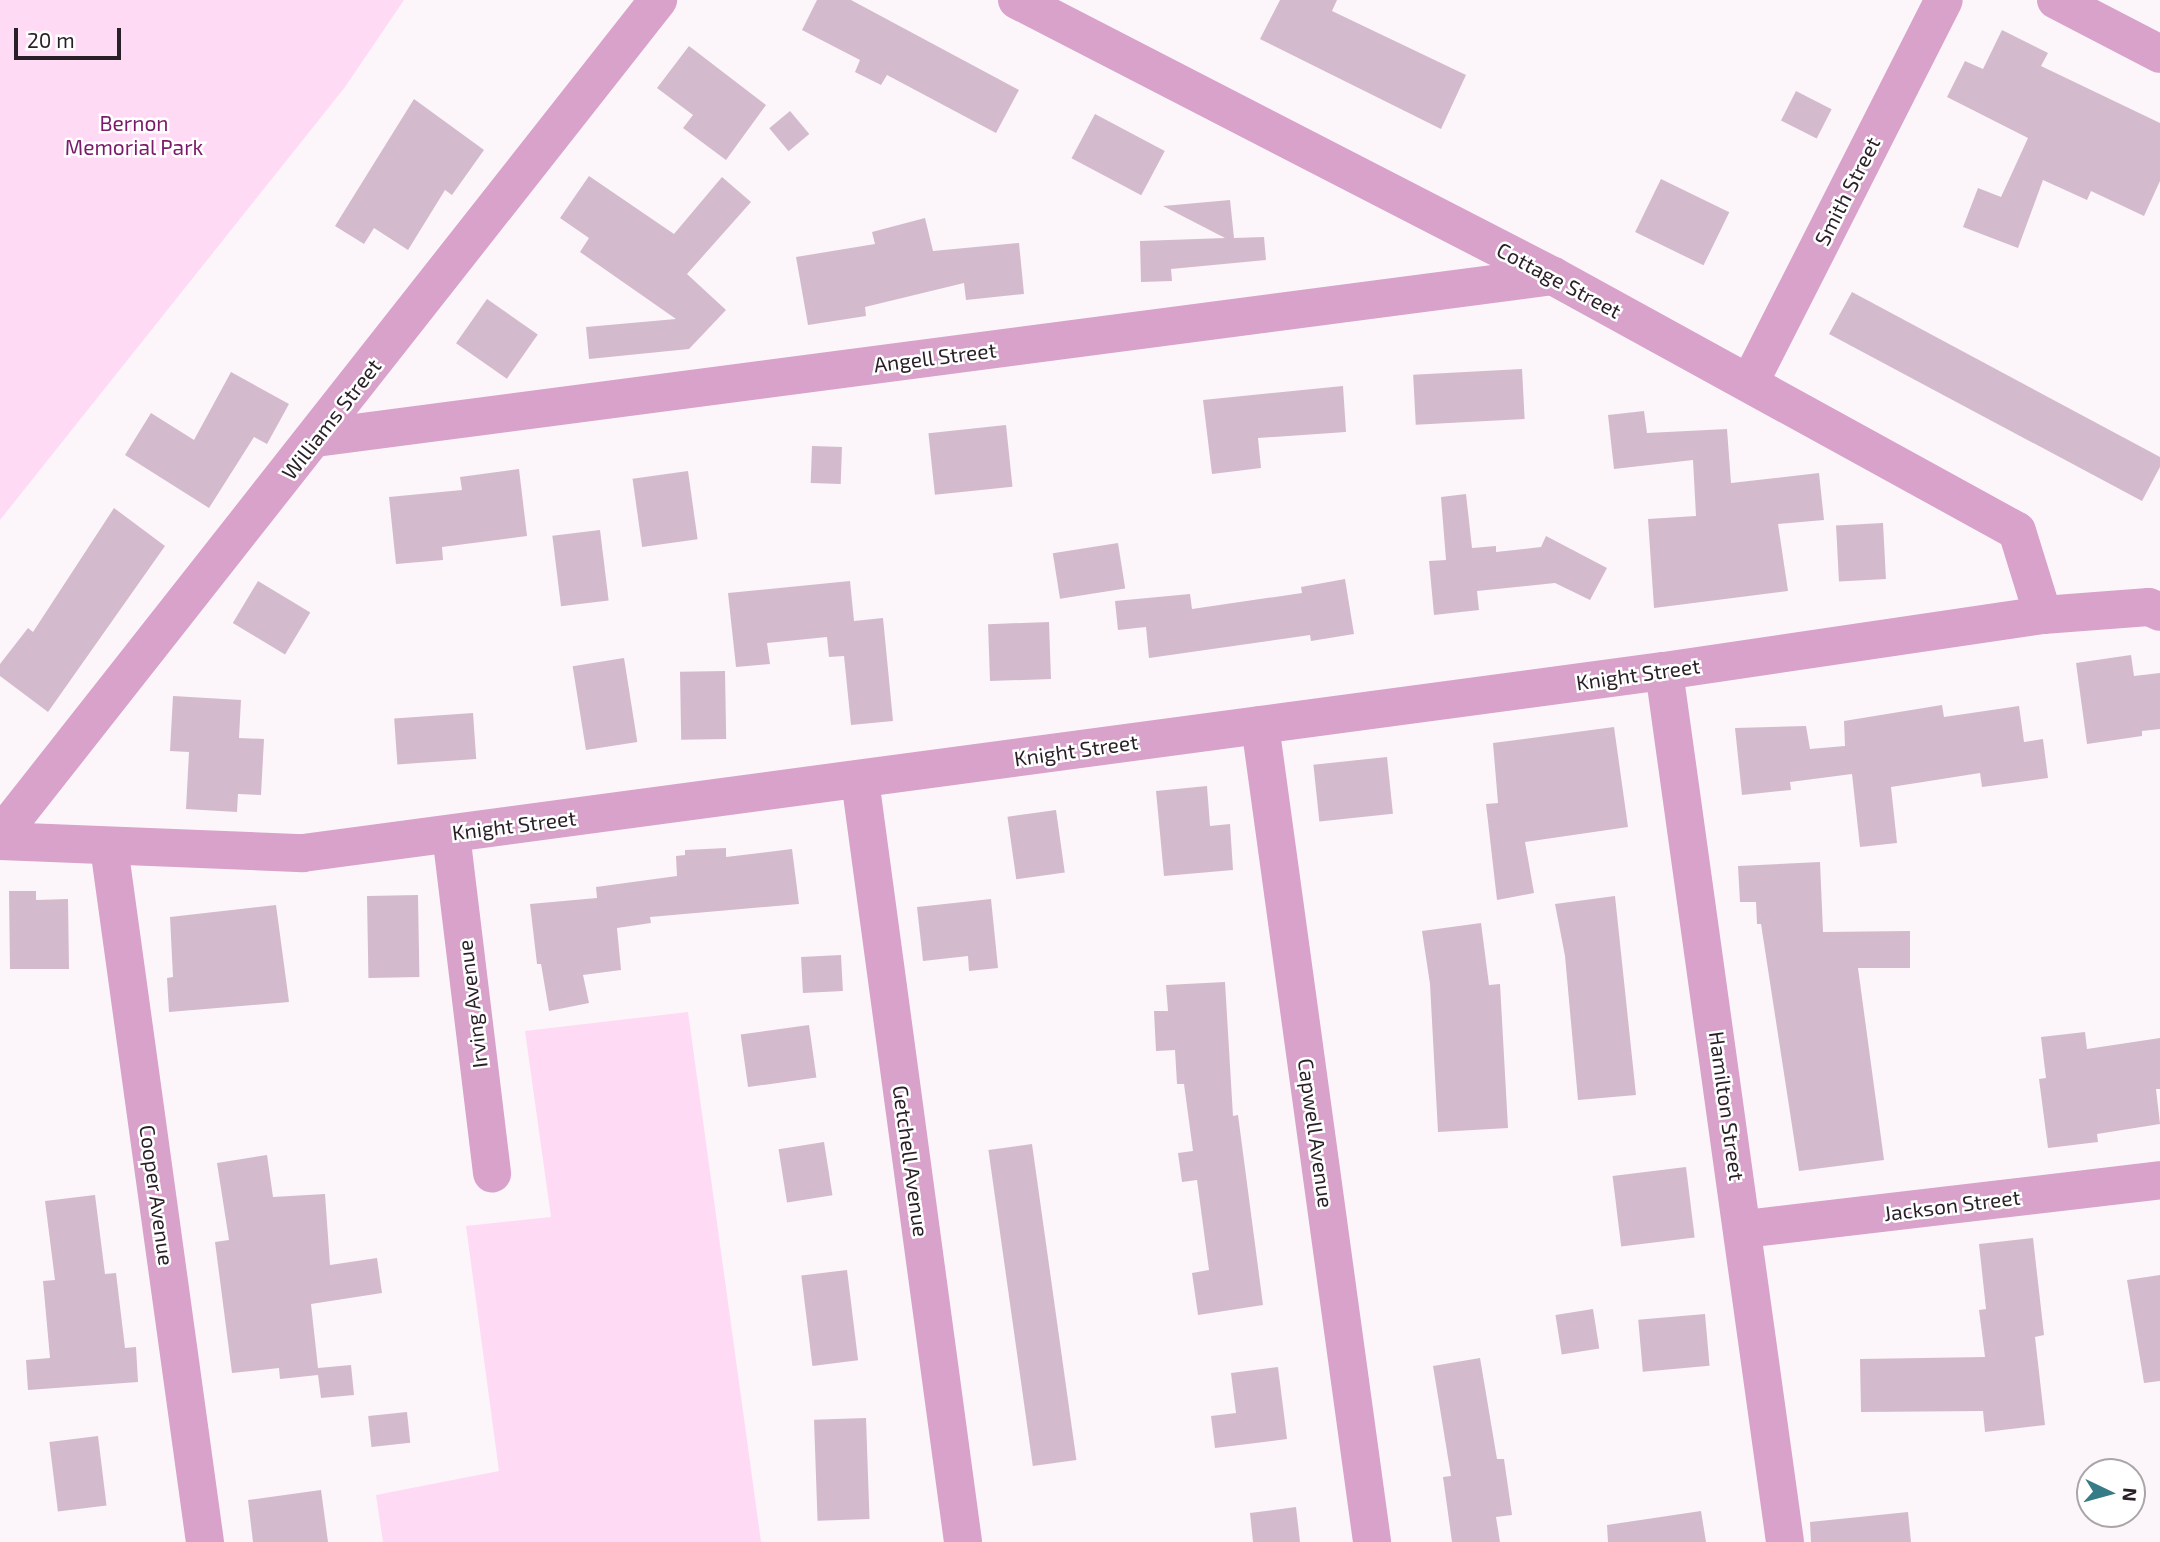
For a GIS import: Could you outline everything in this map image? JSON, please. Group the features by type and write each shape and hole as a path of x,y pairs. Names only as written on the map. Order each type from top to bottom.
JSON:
{"street":[{"name":"Williams Street","path":"0,839 658,0"},
{"name":"Cottage Street","path":"1017,0 1553,276 2017,531 2043,615"},
{"name":"Smith Street","path":"1750,382 1944,0"},
{"path":"2056,0 2160,54"},
{"name":"Angell Street","path":"316,438 1553,276"},
{"name":"Knight Street","path":"0,839 109,847 303,853 1664,671 2043,615 2154,610"},
{"name":"Hamilton Street","path":"1664,671 1745,1229 1785,1542"},
{"name":"Capwell Avenue","path":"1260,724 1372,1542"},
{"name":"Getchell Avenue","path":"859,780 963,1542"},
{"name":"Irving Avenue","path":"452,834 492,1174"},
{"name":"Cooper Avenue","path":"109,847 205,1542"},
{"name":"Jackson Street","path":"1745,1229 2160,1180"}],"green space":[{"name":"Bernon Memorial Park","path":"0,0 404,0 345,87 0,520"},
{"path":"688,1012 761,1542 383,1542 376,1495 499,1471 466,1226 551,1217 525,1031"}],"building":[{"path":"817,0 851,0 1019,90 996,133 887,75 881,85 855,72 860,60 802,30"},
{"path":"1280,0 1337,0 1332,11 1466,75 1441,129 1260,39"},
{"path":"2002,30 2048,53 2041,66 2160,123 2160,181 2144,216 2091,191 2087,200 2043,180 2018,248 1963,227 1978,188 2001,197 2028,138 1947,97 1965,61 1983,69"},
{"path":"689,46 766,105 726,160 683,128 693,115 657,88"},
{"path":"1796,91 1832,109 1817,139 1781,120"},
{"path":"414,99 484,150 452,195 445,190 408,250 374,228 364,244 335,226"},
{"path":"790,111 809,134 789,151 769,128"},
{"path":"1095,114 1165,151 1141,195 1072,158"},
{"path":"589,176 674,234 722,177 751,202 687,274 726,310 689,349 589,359 586,327 676,319 580,252 589,238 560,218"},
{"path":"1661,179 1729,212 1703,265 1635,232"},
{"path":"1230,200 1234,238 1264,237 1266,260 1171,269 1172,281 1141,282 1140,241 1225,238 1163,206"},
{"path":"925,218 933,251 1019,243 1024,294 966,300 964,283 865,307 866,316 808,325 796,257 875,244 872,232"},
{"path":"1852,292 2160,457 2160,467 2142,501 1829,334"},
{"path":"487,299 538,335 507,379 456,343"},
{"path":"1522,369 1525,419 1416,425 1413,375"},
{"path":"231,372 289,404 267,444 254,437 209,508 125,455 151,413 194,440"},
{"path":"1343,386 1346,432 1258,438 1261,468 1212,474 1203,400"},
{"path":"1644,411 1647,433 1727,429 1731,483 1819,473 1824,520 1778,524 1788,591 1654,608 1648,519 1696,516 1693,460 1614,469 1608,415"},
{"path":"1006,425 1012,487 935,495 928,433"},
{"path":"812,446 842,447 841,484 811,483"},
{"path":"519,469 527,536 442,547 443,560 396,564 389,497 462,490 460,477"},
{"path":"688,471 698,539 642,547 633,479"},
{"path":"1466,494 1472,548 1496,546 1496,552 1541,547 1546,536 1607,568 1590,600 1555,583 1477,591 1479,610 1434,615 1429,561 1446,560 1441,497"},
{"path":"114,508 165,546 48,712 0,676 0,664 28,628 33,632"},
{"path":"1883,523 1886,579 1839,581 1836,525"},
{"path":"600,530 609,600 561,606 552,536"},
{"path":"1118,543 1125,588 1060,599 1053,553"},
{"path":"1345,579 1354,634 1311,641 1310,635 1149,658 1146,627 1118,630 1115,601 1190,594 1192,609 1302,593 1301,587"},
{"path":"258,581 310,612 285,654 233,623"},
{"path":"850,581 854,621 883,618 893,721 851,725 844,656 829,657 827,637 767,643 770,664 736,667 728,593"},
{"path":"1049,622 1051,679 990,681 988,624"},
{"path":"2131,655 2134,676 2160,673 2160,729 2142,731 2142,736 2087,744 2076,663"},
{"path":"624,658 637,742 586,750 573,666"},
{"path":"725,671 726,739 681,740 680,672"},
{"path":"173,696 241,700 239,738 264,739 261,795 238,794 237,812 186,809 189,752 170,751"},
{"path":"1942,705 1944,717 2019,706 2024,742 2043,739 2048,778 1982,787 1980,773 1891,787 1897,843 1860,847 1852,774 1790,782 1791,790 1742,795 1735,728 1806,726 1810,749 1845,746 1844,721"},
{"path":"473,713 476,759 397,764 394,719"},
{"path":"1614,727 1628,827 1525,842 1534,893 1497,900 1486,804 1498,803 1493,743"},
{"path":"1387,757 1393,814 1319,821 1313,765"},
{"path":"1207,786 1210,826 1230,824 1233,870 1164,876 1156,791"},
{"path":"1056,810 1065,872 1016,879 1007,817"},
{"path":"726,848 726,857 792,849 799,904 650,917 651,923 617,928 621,970 583,975 589,1003 549,1011 541,964 537,964 530,904 597,898 596,887 677,876 676,856 685,855 685,850"},
{"path":"1820,862 1823,932 1910,931 1910,968 1858,968 1884,1160 1799,1171 1761,924 1757,924 1756,902 1740,902 1738,866"},
{"path":"9,891 36,891 36,900 68,899 69,969 10,969"},
{"path":"418,895 419,977 368,978 367,896"},
{"path":"1615,896 1636,1095 1578,1100 1565,956 1555,904"},
{"path":"991,899 998,968 969,971 968,956 923,961 917,907"},
{"path":"276,905 289,1002 169,1012 167,978 173,977 170,917"},
{"path":"1481,923 1489,985 1500,984 1508,1128 1438,1132 1430,984 1422,931"},
{"path":"841,955 843,991 803,993 801,957"},
{"path":"1225,982 1233,1116 1238,1115 1263,1305 1198,1315 1192,1273 1209,1270 1197,1180 1182,1182 1178,1153 1193,1151 1184,1084 1177,1084 1175,1050 1156,1051 1154,1011 1168,1011 1166,985"},
{"path":"809,1025 816,1077 748,1087 741,1035"},
{"path":"2085,1032 2087,1049 2160,1038 2160,1089 2156,1089 2160,1124 2097,1134 2098,1142 2048,1148 2039,1079 2046,1078 2041,1037"},
{"path":"824,1142 832,1195 787,1203 779,1149"},
{"path":"1032,1144 1076,1460 1033,1466 988,1150"},
{"path":"267,1155 273,1197 325,1194 330,1265 377,1258 382,1293 311,1304 318,1368 351,1365 354,1395 321,1398 318,1375 280,1379 279,1368 232,1373 215,1242 229,1240 217,1163"},
{"path":"1686,1167 1695,1237 1621,1246 1613,1176"},
{"path":"95,1195 105,1274 116,1273 125,1348 136,1347 138,1382 28,1390 26,1360 50,1358 43,1281 55,1280 45,1201"},
{"path":"2033,1238 2044,1335 2035,1337 2045,1425 1985,1432 1983,1411 1861,1412 1860,1359 1985,1357 1979,1310 1986,1309 1979,1244"},
{"path":"847,1270 858,1360 812,1366 801,1276"},
{"path":"2160,1275 2160,1381 2144,1383 2127,1280"},
{"path":"1593,1309 1599,1349 1562,1354 1555,1315"},
{"path":"1705,1314 1710,1366 1643,1372 1638,1320"},
{"path":"1480,1358 1497,1459 1504,1459 1512,1515 1496,1517 1500,1542 1452,1542 1443,1477 1451,1476 1433,1366"},
{"path":"1278,1367 1287,1439 1215,1448 1211,1416 1236,1413 1231,1373"},
{"path":"407,1412 410,1443 371,1447 368,1416"},
{"path":"866,1418 870,1519 818,1521 814,1420"},
{"path":"98,1436 107,1505 58,1511 49,1442"},
{"path":"321,1490 328,1542 253,1542 248,1500"},
{"path":"1296,1507 1300,1542 1253,1542 1250,1513"},
{"path":"1701,1511 1706,1542 1608,1542 1607,1525"},
{"path":"1908,1512 1911,1542 1811,1542 1810,1522"}]}
